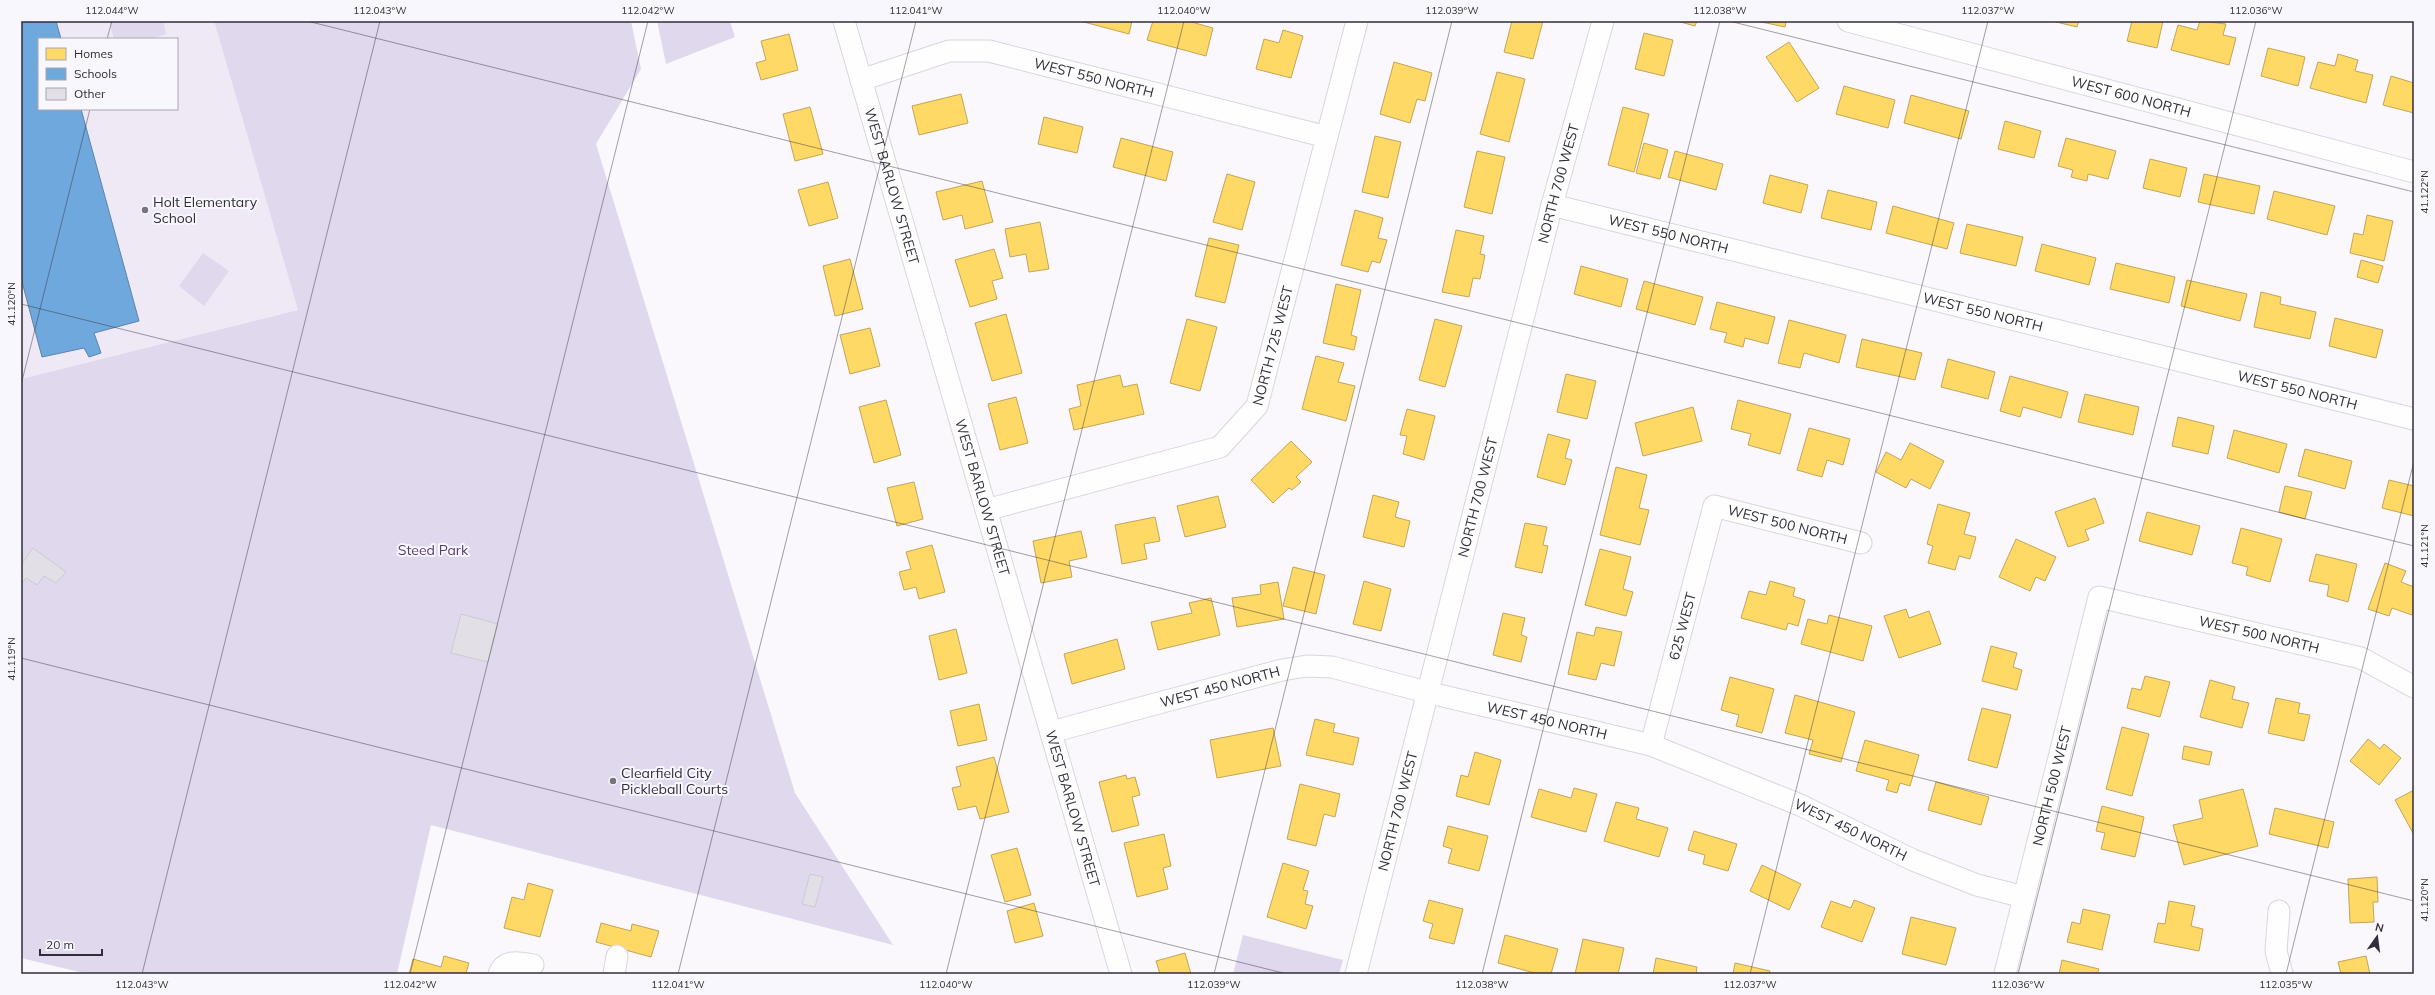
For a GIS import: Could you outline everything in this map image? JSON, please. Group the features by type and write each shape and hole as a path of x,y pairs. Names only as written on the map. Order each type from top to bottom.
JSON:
{"street":[{"name":"WEST BARLOW STREET","path":"844,21 1121,974"},
{"name":"NORTH 725 WEST","path":"986,510 1220,447 1258,406 1357,21"},
{"name":"NORTH 700 WEST","path":"1356,974 1426,692 1552,205 1603,21"},
{"name":"WEST 600 NORTH","path":"1848,21 2414,172"},
{"name":"WEST 550 NORTH","path":"861,80 949,51 989,51 1327,137"},
{"name":"WEST 550 NORTH","path":"1552,205 2414,419"},
{"name":"WEST 500 NORTH","path":"1714,506 1861,544"},
{"name":"625 WEST","path":"1651,745 1714,506"},
{"name":"WEST 500 NORTH","path":"2099,597 2361,658 2414,687"},
{"name":"NORTH 500 WEST","path":"2005,974 2099,597"},
{"name":"WEST 450 NORTH","path":"1050,732 1282,670 1307,666 1332,667 1426,692 1651,745 1800,805 1912,860 1977,885 2024,897"},
{"path":"2279,911 2276,951 2282,974"},
{"path":"500,974 504,966 512,962 533,965"}],"shaded area":[{"name":"Holt Elementary School","path":"21,21 214,21 298,310 21,379"}],"green space":[{"path":"109,21 163,21 166,34 152,38 114,38"},
{"name":"Steed Park","path":"214,21 631,21 641,69 596,144 795,793 893,945 431,825 397,974 88,974 21,958 21,379 298,310"},
{"path":"657,21 730,21 735,37 666,64"},
{"path":"203,253 229,271 204,306 179,286"},
{"path":"1243,935 1343,960 1339,974 1233,974"}],"building: Homes":[{"path":"1080,21 1132,21 1129,34"},
{"path":"1153,21 1188,21 1213,28 1206,56 1147,40"},
{"path":"1512,21 1543,21 1533,59 1504,52"},
{"path":"1677,21 1697,21 1695,26"},
{"path":"1757,21 1786,21 1785,27"},
{"path":"2052,21 2079,21 2077,27"},
{"path":"2132,21 2163,21 2157,48 2127,41"},
{"path":"2200,21 2226,24 2223,35 2236,38 2229,65 2171,50 2178,25 2197,30"},
{"path":"1283,30 1303,36 1291,78 1256,69 1264,39 1279,43"},
{"path":"1644,33 1673,40 1664,76 1635,69"},
{"path":"789,34 798,70 761,80 756,63 766,60 761,41"},
{"path":"1789,42 1819,88 1797,102 1766,57"},
{"path":"2268,48 2305,57 2298,86 2261,76"},
{"path":"2338,54 2358,60 2355,71 2373,75 2366,103 2310,88 2318,62 2335,66"},
{"path":"1394,62 1432,73 1425,101 1417,99 1410,123 1380,114"},
{"path":"1497,72 1525,79 1509,142 1480,134"},
{"path":"2391,76 2414,83 2414,113 2383,105"},
{"path":"1844,86 1895,100 1888,128 1836,114"},
{"path":"961,94 968,123 919,135 912,106"},
{"path":"1911,95 1969,111 1961,139 1904,123"},
{"path":"810,107 823,154 795,161 783,114"},
{"path":"1623,107 1649,114 1634,172 1608,165"},
{"path":"1044,117 1083,127 1077,153 1038,144"},
{"path":"2005,121 2041,131 2034,158 1998,149"},
{"path":"1375,136 1401,142 1388,198 1362,192"},
{"path":"1121,138 1173,152 1166,181 1113,167"},
{"path":"2066,138 2116,151 2108,179 2088,174 2087,181 2071,177 2073,170 2058,166"},
{"path":"1644,143 1668,150 1660,179 1636,173"},
{"path":"1477,151 1505,157 1492,214 1464,207"},
{"path":"1675,151 1723,164 1716,190 1668,177"},
{"path":"2150,159 2187,168 2180,197 2143,188"},
{"path":"1227,174 1255,182 1242,230 1213,222"},
{"path":"2204,174 2260,186 2254,214 2198,202"},
{"path":"1770,175 1808,185 1801,213 1763,203"},
{"path":"982,181 993,222 965,229 962,215 943,220 936,192"},
{"path":"828,182 838,218 809,226 798,190"},
{"path":"1828,190 1877,202 1871,230 1821,218"},
{"path":"2274,191 2335,206 2327,235 2267,219"},
{"path":"1893,206 1954,223 1947,249 1886,233"},
{"path":"1355,210 1383,218 1378,238 1387,240 1380,263 1372,261 1368,272 1341,265"},
{"path":"2367,215 2393,221 2384,261 2350,253 2354,233 2363,235"},
{"path":"1040,222 1049,269 1029,272 1026,254 1010,257 1005,229"},
{"path":"1967,224 2023,237 2016,266 1960,253"},
{"path":"1456,230 1484,236 1480,254 1485,255 1480,279 1473,278 1469,297 1442,292"},
{"path":"1209,238 1239,245 1225,303 1195,296"},
{"path":"2042,244 2096,258 2089,285 2035,271"},
{"path":"994,249 1003,278 992,281 997,299 970,307 955,260"},
{"path":"850,259 863,309 835,316 823,266"},
{"path":"2361,260 2383,266 2378,283 2357,277"},
{"path":"2116,263 2175,277 2169,303 2110,289"},
{"path":"1581,266 1628,279 1621,307 1574,294"},
{"path":"2187,280 2247,294 2240,321 2181,306"},
{"path":"1644,281 1703,297 1695,325 1636,309"},
{"path":"1336,284 1361,290 1351,335 1357,337 1354,350 1323,343"},
{"path":"2261,292 2281,297 2280,304 2316,312 2310,339 2254,327"},
{"path":"1717,302 1775,317 1768,344 1745,338 1743,347 1724,342 1727,333 1710,329"},
{"path":"1006,314 1022,373 992,381 975,323"},
{"path":"2335,318 2383,330 2376,358 2329,346"},
{"path":"1187,319 1217,327 1200,391 1170,383"},
{"path":"1435,319 1462,326 1445,387 1419,380"},
{"path":"1789,320 1846,335 1839,363 1804,353 1800,368 1778,363"},
{"path":"870,328 880,366 850,374 840,335"},
{"path":"1862,339 1922,353 1915,380 1856,367"},
{"path":"1316,356 1344,363 1338,382 1355,386 1346,421 1302,409"},
{"path":"1948,359 1995,372 1988,399 1941,387"},
{"path":"1566,374 1596,381 1587,419 1557,412"},
{"path":"1120,375 1123,387 1137,384 1144,414 1074,430 1069,409 1081,406 1077,385"},
{"path":"2010,376 2068,392 2061,418 2023,407 2020,417 2000,411"},
{"path":"2085,394 2139,407 2133,435 2078,422"},
{"path":"1016,397 1028,443 1000,450 988,404"},
{"path":"886,400 901,455 874,463 859,407"},
{"path":"1738,400 1791,414 1780,454 1748,445 1751,434 1731,429"},
{"path":"1693,407 1702,441 1643,456 1635,423"},
{"path":"1407,409 1435,416 1424,460 1403,454 1407,436 1400,435"},
{"path":"2178,417 2214,426 2208,454 2172,446"},
{"path":"1809,428 1850,439 1843,465 1827,460 1822,477 1797,470"},
{"path":"2234,430 2287,444 2279,473 2227,458"},
{"path":"1548,434 1570,440 1565,458 1572,460 1565,485 1537,477"},
{"path":"1291,441 1312,462 1296,477 1301,482 1292,490 1289,488 1273,503 1251,480"},
{"path":"1910,443 1944,461 1930,489 1911,479 1906,488 1876,472 1886,452 1901,460"},
{"path":"2305,449 2352,461 2345,489 2298,476"},
{"path":"1616,467 1647,475 1639,508 1649,510 1640,545 1600,535"},
{"path":"2389,480 2414,486 2414,516 2382,508"},
{"path":"914,482 923,519 897,526 887,488"},
{"path":"2285,486 2312,492 2305,519 2279,512"},
{"path":"1373,495 1399,502 1395,517 1410,521 1404,547 1363,537"},
{"path":"1218,496 1226,527 1185,537 1177,506"},
{"path":"2095,498 2104,523 2085,530 2089,540 2068,547 2055,512"},
{"path":"1938,504 1970,513 1964,534 1976,537 1970,559 1959,556 1955,570 1928,563 1933,546 1927,544"},
{"path":"2147,512 2200,526 2192,555 2139,541"},
{"path":"1155,517 1160,541 1144,544 1147,559 1122,564 1115,525"},
{"path":"1525,523 1547,527 1543,545 1548,546 1542,573 1515,567"},
{"path":"2241,528 2282,539 2270,582 2246,575 2248,567 2232,563"},
{"path":"1081,531 1087,557 1069,561 1072,577 1041,583 1033,541"},
{"path":"2016,539 2056,557 2045,581 2036,577 2030,591 1999,577"},
{"path":"932,545 945,592 919,599 916,587 904,590 899,572 911,569 906,552"},
{"path":"1600,549 1631,557 1623,589 1633,592 1626,616 1585,605"},
{"path":"2316,554 2357,564 2348,602 2327,596 2329,585 2309,581"},
{"path":"2385,563 2406,571 2401,582 2414,587 2414,609 2412,615 2392,608 2389,616 2368,609"},
{"path":"1293,567 1325,575 1316,614 1283,606"},
{"path":"1364,581 1391,589 1381,631 1353,624"},
{"path":"1770,581 1795,588 1793,596 1805,600 1798,626 1788,623 1786,630 1741,618 1749,591 1766,595"},
{"path":"1278,582 1284,619 1237,627 1232,598 1261,594 1260,585"},
{"path":"1211,598 1220,635 1158,650 1151,622 1192,613 1189,603"},
{"path":"1906,609 1909,618 1929,611 1941,644 1899,658 1884,616"},
{"path":"1503,613 1525,618 1521,635 1527,637 1521,662 1493,655"},
{"path":"1829,615 1872,626 1863,661 1801,644 1808,619 1827,624"},
{"path":"1596,627 1622,632 1614,666 1601,663 1596,680 1568,674 1577,632 1594,636"},
{"path":"956,629 967,673 939,680 929,636"},
{"path":"1117,639 1125,669 1072,684 1064,654"},
{"path":"1991,646 2017,653 2013,667 2022,670 2017,690 1982,681"},
{"path":"2145,676 2170,682 2160,717 2127,708 2132,688 2141,690"},
{"path":"1730,677 1774,689 1762,733 1736,726 1739,715 1721,710"},
{"path":"2210,680 2235,687 2232,699 2249,703 2242,728 2200,717"},
{"path":"1795,695 1855,712 1841,762 1809,754 1813,740 1785,733"},
{"path":"2276,698 2300,703 2298,713 2310,715 2304,741 2268,733"},
{"path":"979,704 987,740 958,746 950,711"},
{"path":"1982,708 2011,715 1997,768 1968,760"},
{"path":"1315,719 1335,724 1333,732 1359,738 1353,765 1306,755"},
{"path":"2122,727 2149,734 2132,796 2106,789"},
{"path":"1273,728 1281,766 1217,778 1210,740"},
{"path":"2368,739 2380,749 2384,744 2401,758 2379,785 2350,761"},
{"path":"1865,740 1919,755 1910,786 1900,783 1897,793 1886,790 1889,780 1856,771"},
{"path":"2184,746 2212,752 2209,765 2182,759"},
{"path":"1475,752 1501,760 1489,805 1456,796 1461,775 1468,777"},
{"path":"994,757 1009,812 980,819 976,806 958,810 952,788 961,786 956,767"},
{"path":"1126,775 1127,779 1135,777 1140,795 1132,797 1139,825 1112,832 1099,782"},
{"path":"1936,782 1989,797 1981,825 1928,810"},
{"path":"1300,784 1340,794 1335,817 1324,814 1316,846 1287,839"},
{"path":"1574,788 1597,794 1586,832 1531,817 1539,789 1571,798"},
{"path":"2243,789 2258,846 2184,865 2173,825 2203,818 2199,800"},
{"path":"2414,790 2414,835 2395,800"},
{"path":"1616,802 1639,808 1636,819 1668,828 1659,857 1604,841"},
{"path":"2102,806 2144,817 2135,857 2101,849 2105,833 2096,831"},
{"path":"2275,808 2334,822 2328,848 2269,834"},
{"path":"1448,826 1488,836 1479,871 1448,863 1452,849 1443,846"},
{"path":"1694,831 1737,844 1728,871 1703,864 1705,855 1688,850"},
{"path":"1164,834 1171,866 1163,868 1168,889 1137,897 1124,843"},
{"path":"1017,848 1031,895 1005,902 991,855"},
{"path":"1283,863 1309,871 1303,890 1308,891 1305,904 1313,906 1306,929 1267,917"},
{"path":"1762,865 1801,884 1789,910 1750,891"},
{"path":"2377,877 2378,902 2373,902 2374,922 2350,923 2348,879"},
{"path":"528,883 553,890 540,937 504,928 512,897 524,900"},
{"path":"1429,900 1463,909 1454,944 1429,938 1433,924 1423,921"},
{"path":"1854,900 1875,908 1862,942 1821,927 1831,901 1851,908"},
{"path":"2169,901 2195,906 2191,926 2203,929 2199,951 2154,942 2158,923 2165,924"},
{"path":"1034,903 1043,936 1015,943 1007,911"},
{"path":"2083,909 2110,915 2102,950 2067,942 2072,922 2080,924"},
{"path":"1911,917 1956,928 1946,965 1902,954"},
{"path":"601,923 631,931 632,924 659,931 651,957 596,942"},
{"path":"1505,935 1558,949 1551,974 1538,974 1498,963"},
{"path":"1583,939 1624,948 1618,974 1575,974"},
{"path":"1185,953 1191,974 1160,974 1156,961"},
{"path":"444,956 469,963 466,973 471,974 409,974 413,959 441,967"},
{"path":"2366,956 2370,974 2341,974 2338,962"},
{"path":"1656,958 1697,967 1696,974 1653,974"},
{"path":"2062,960 2099,969 2097,974 2059,974"},
{"path":"1735,963 1770,971 1769,974 1733,974"}],"building: Schools":[{"path":"21,21 56,21 61,38 38,38 38,110 81,110 139,321 94,333 101,353 89,357 84,348 42,357 21,278"}],"building: Other":[{"path":"33,548 66,572 56,583 44,576 37,585 26,578 21,585 21,565"},
{"path":"461,614 498,624 488,662 451,653"},
{"path":"810,874 823,877 815,907 802,904"}],"place":[{"name":"Holt Elementary School","path":"145,210"},
{"name":"Clearfield City Pickleball Courts","path":"613,781"}]}
